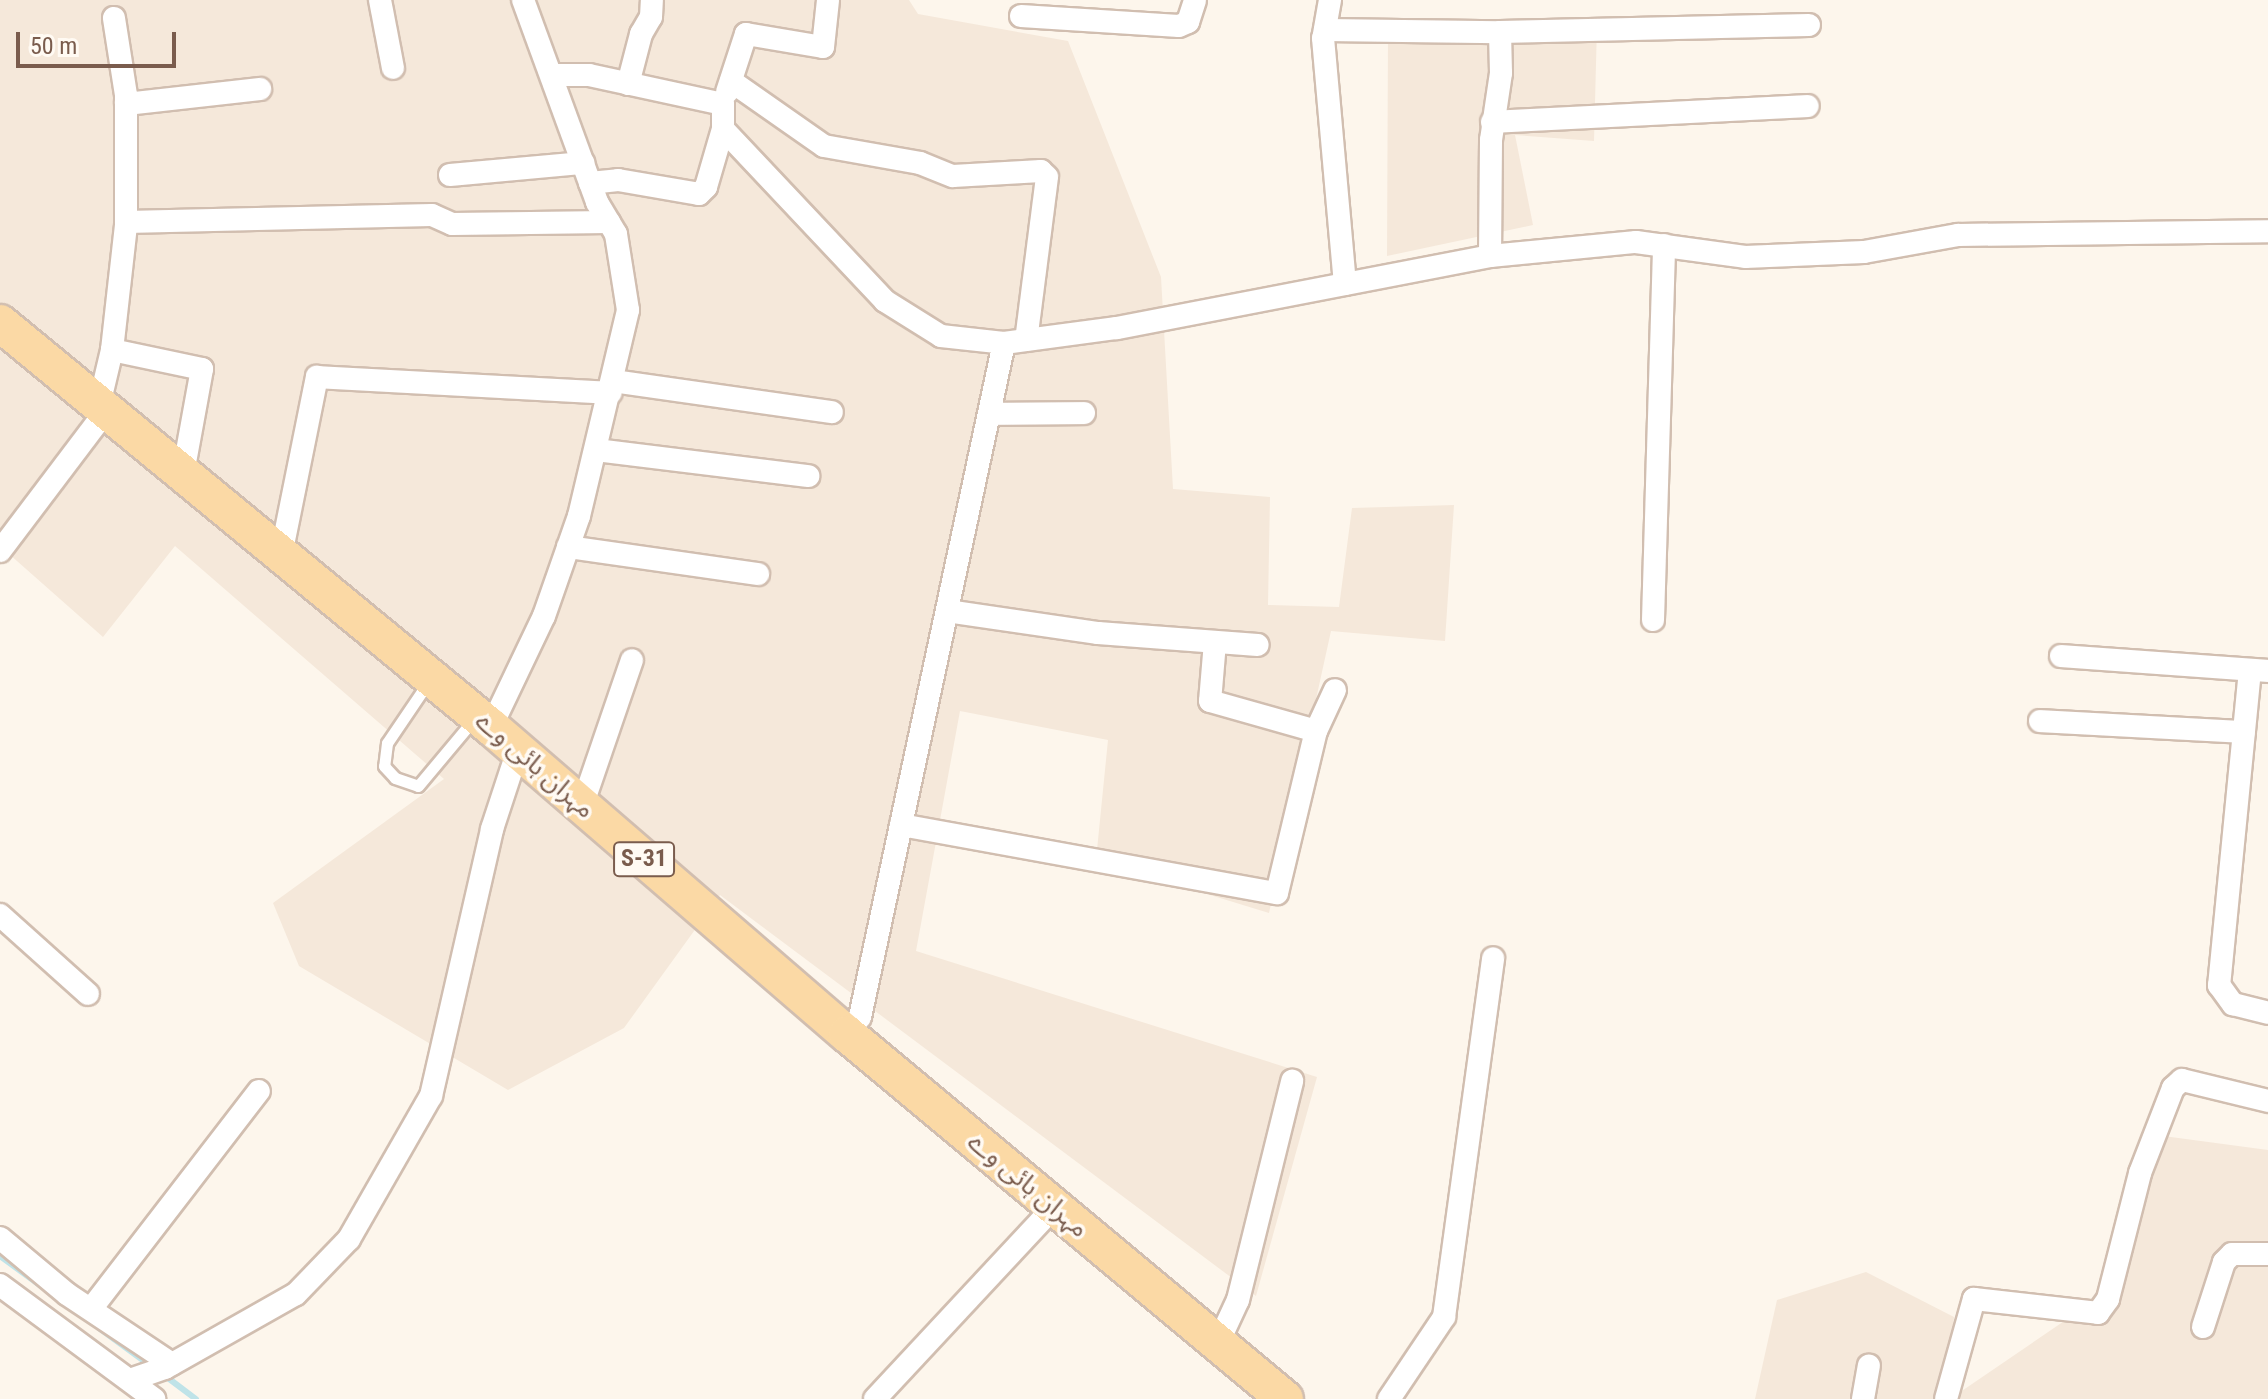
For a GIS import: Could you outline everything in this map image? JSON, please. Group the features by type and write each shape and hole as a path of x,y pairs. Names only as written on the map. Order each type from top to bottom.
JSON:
{"main road":[{"name":"مہران ہائی وے","path":"0,323 484,721 847,1034 1285,1399"}],"street":[{"path":"380,0 393,68"},
{"path":"484,721 544,616 596,450 628,310 616,234 586,173 553,75 523,0"},
{"path":"628,84 652,0"},
{"path":"450,175 586,173 699,194 706,187 723,129 723,104 746,34 823,47 828,0"},
{"path":"1021,16 1179,26 1188,22 1195,0"},
{"path":"1330,0 1325,30 1345,284"},
{"path":"0,551 103,408 126,222 126,104 114,18"},
{"path":"1325,30 1500,32 1809,25"},
{"path":"1490,256 1492,122 1501,73 1500,32"},
{"path":"553,75 628,84 723,104"},
{"path":"731,81 824,146 920,163 953,176 1041,171 1047,177 1015,342 989,414 860,1017 847,1034"},
{"path":"126,104 260,89"},
{"path":"1492,122 1808,106"},
{"path":"723,129 885,301 941,336 1015,342 1490,256 1636,242 1745,257 1864,252 1958,235 2268,231"},
{"path":"126,222 432,215 452,224 609,222"},
{"path":"1653,620 1664,245"},
{"path":"112,350 202,369 183,474"},
{"path":"281,555 317,377 612,387 832,412"},
{"path":"989,414 1084,413"},
{"path":"596,450 808,476"},
{"path":"568,547 758,574"},
{"path":"947,611 1098,633 1258,645"},
{"path":"1215,642 1210,701 1316,731"},
{"path":"2061,656 2259,670 2244,732 2219,985 2233,1004 2268,1013"},
{"path":"582,806 632,660"},
{"path":"901,825 1277,893 1316,731 1335,690"},
{"path":"2040,721 2244,732"},
{"path":"135,1379 169,1366 296,1294 326,1267 349,1239 431,1096 492,829 518,750"},
{"path":"0,915 88,994"},
{"path":"1389,1399 1444,1317 1493,958"},
{"path":"1946,1399 1974,1299 2098,1313 2108,1299 2140,1173 2173,1088 2182,1080 2268,1101"},
{"path":"1218,1343 1238,1300 1292,1081"},
{"path":"91,1309 259,1091"},
{"path":"875,1399 1054,1207"},
{"path":"0,1238 169,1366"},
{"path":"2203,1327 2224,1262 2232,1254 2268,1254"},
{"path":"0,1285 135,1379 154,1399"},
{"path":"1863,1399 1869,1366"}],"lane":[{"path":"431,678 387,743 384,766 403,784 418,786 484,721"}],"shaded area":[{"path":"0,0 909,0 918,14 1068,41 1161,277 1173,489 1270,497 1268,605 1339,607 1352,508 1454,505 1445,641 1331,631 1269,913 1096,860 1108,740 960,711 916,951 1317,1077 1256,1296 720,895 624,1028 508,1090 299,966 273,903 444,779 175,546 103,637 0,546"},
{"path":"1597,26 1594,141 1515,135 1533,225 1387,256 1388,33"},
{"path":"2141,1133 2268,1150 2268,1399 1950,1399 2095,1300"},
{"path":"1866,1272 1954,1317 1948,1399 1755,1399 1777,1300"}],"waterway":[{"path":"0,1256 41,1286"},
{"path":"99,1328 151,1366"},
{"path":"164,1375 196,1399"}]}
